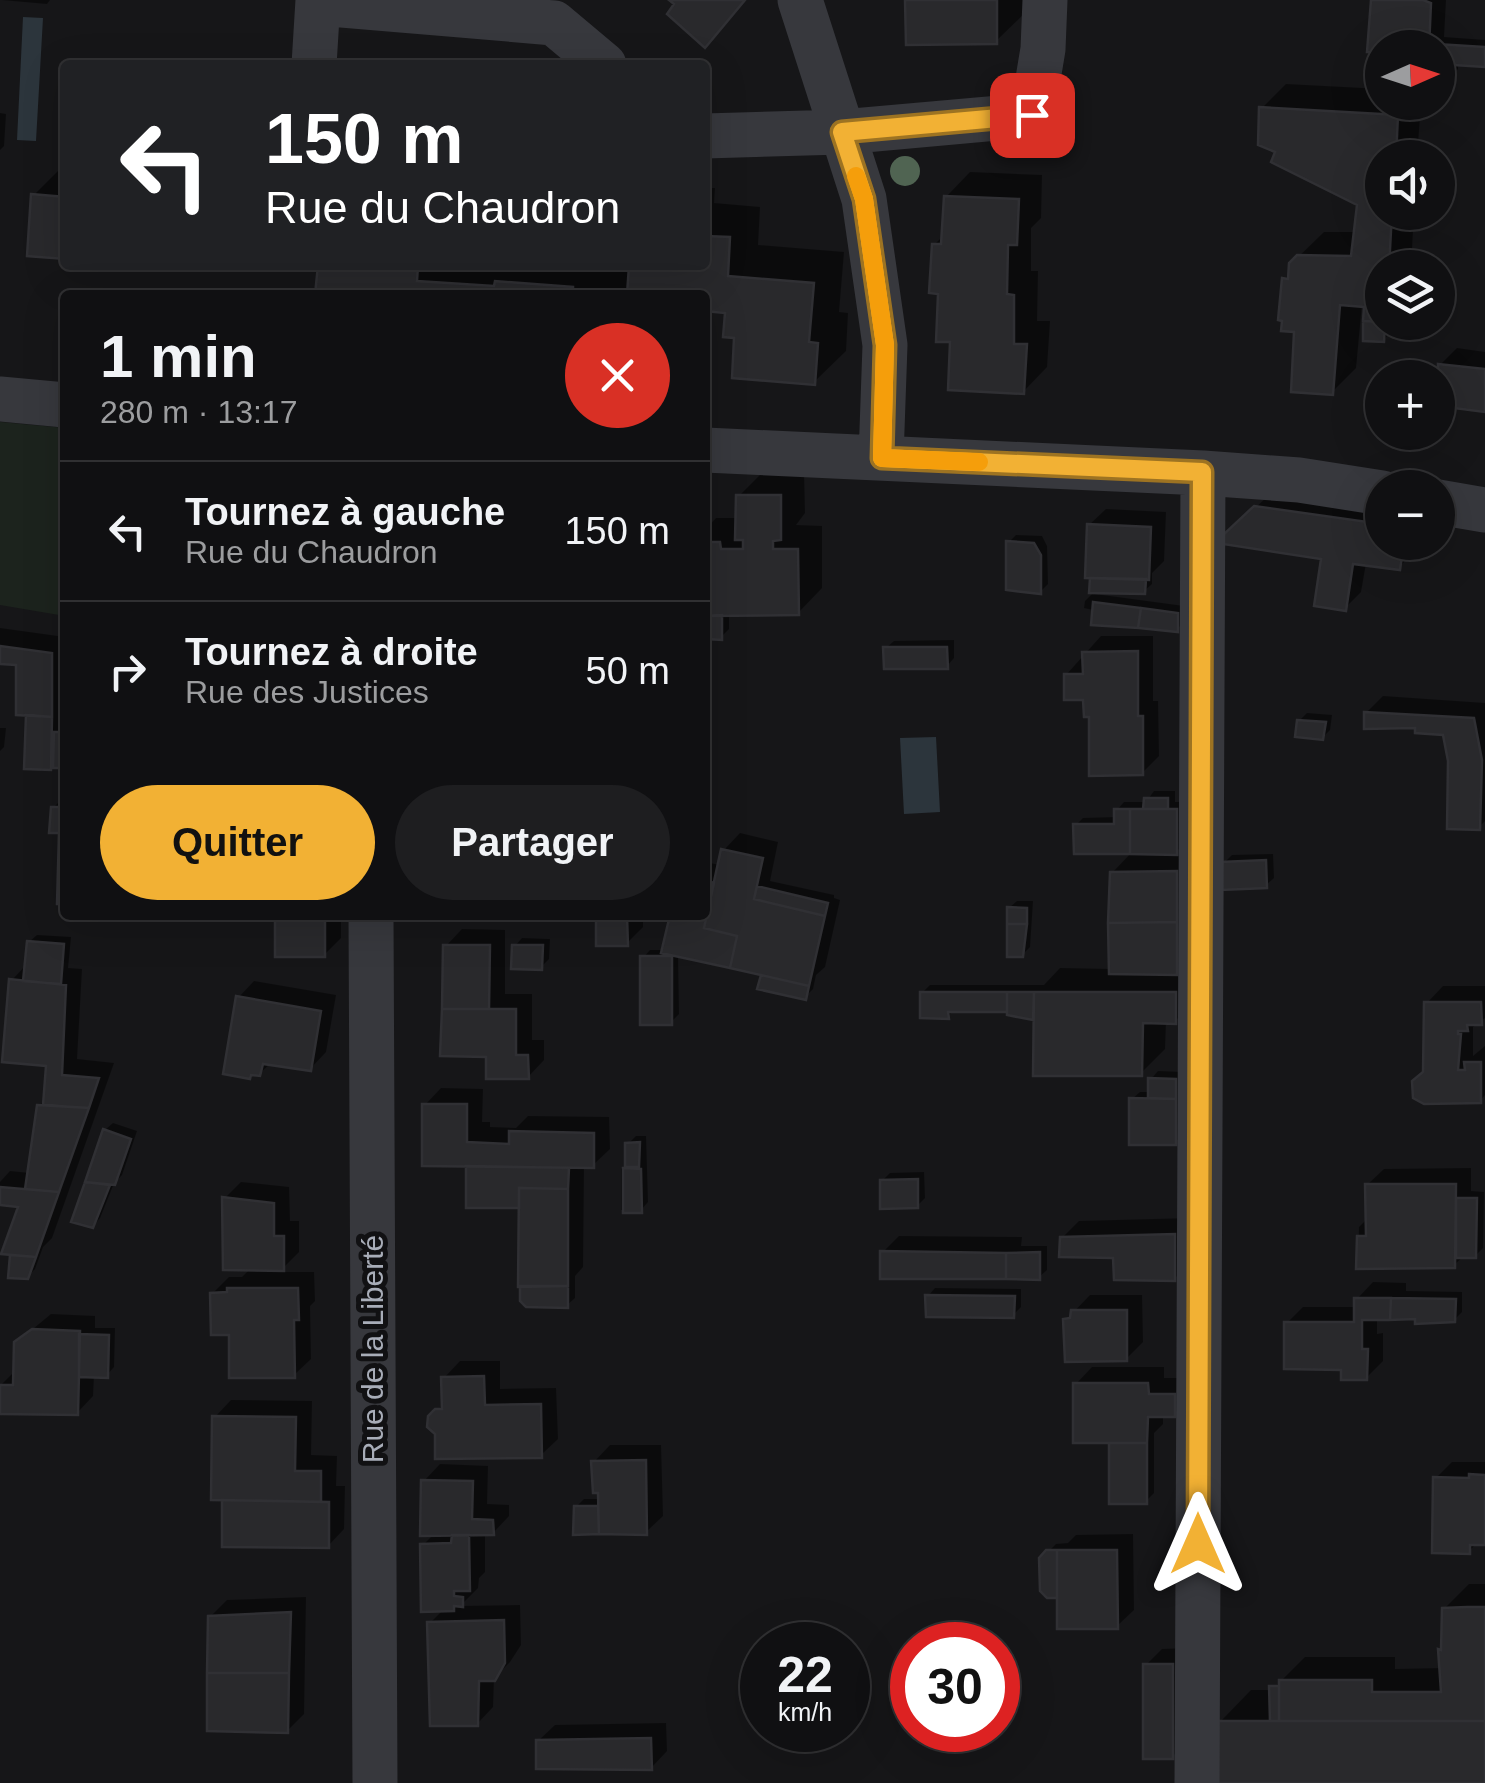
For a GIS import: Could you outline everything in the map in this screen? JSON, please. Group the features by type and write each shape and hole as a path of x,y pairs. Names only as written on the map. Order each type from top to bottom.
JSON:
{"street":[{"path":"800,0 864,199 885,345 882,458"},
{"path":"710,136 842,132 1032,115 1044,48 1044,0"},
{"path":"314,60 318,1 554,23 598,60"},
{"path":"0,399 60,404"},
{"path":"710,450 1202,472 1365,490"},
{"path":"1197,1783 1202,472"},
{"path":"1455,505 1485,510"},
{"name":"Rue de la Liberté","path":"371,920 375,1783"}],"shaded area":[{"path":"23,17 43,18 36,141 17,140"},
{"path":"0,422 60,428 60,615 0,605"},
{"path":"936,737 940,812 904,814 900,738"}],"building":[{"path":"669,0 745,0 705,48 667,14 674,4"},
{"path":"905,0 997,0 997,44 906,45"},
{"path":"1371,0 1431,3 1430,30 1369,30"},
{"path":"1455,45 1485,47 1485,67 1455,65"},
{"path":"1259,107 1365,113 1365,120 1398,120 1397,140 1365,140 1365,230 1391,230 1390,250 1365,250 1365,321 1364,307 1340,305 1333,395 1291,392 1294,332 1281,331 1282,321 1278,320 1282,278 1288,279 1289,263 1297,255 1351,256 1357,205 1271,162 1275,152 1258,145"},
{"path":"31,194 60,197 60,259 27,256"},
{"path":"944,196 1019,199 1017,245 1008,245 1007,294 1014,295 1014,344 1027,344 1024,394 948,390 950,342 936,342 938,294 929,293 932,244 941,244"},
{"path":"710,236 730,237 728,276 814,283 809,342 818,343 815,385 732,378 734,338 723,337 725,313 710,312 710,290 627,290 629,270 710,270"},
{"path":"318,270 418,270 417,281 573,287 573,290 316,290"},
{"path":"1363,321 1365,340 1384,340 1384,342 1363,341"},
{"path":"1455,366 1485,369 1485,412 1455,408"},
{"path":"736,495 781,495 781,540 773,541 773,549 798,549 799,615 710,616 710,542 720,542 721,549 743,549 743,540 735,540"},
{"path":"1254,506 1365,522 1365,560 1401,560 1400,570 1353,564 1346,611 1314,606 1321,559 1223,544 1223,535"},
{"path":"1087,524 1151,527 1149,580 1085,578"},
{"path":"1006,541 1034,543 1041,555 1041,594 1006,590"},
{"path":"1090,578 1146,579 1145,594 1089,593"},
{"path":"1093,602 1141,608 1138,628 1091,625"},
{"path":"1141,608 1178,613 1178,632 1138,628"},
{"path":"722,615 722,640 710,639 710,616"},
{"path":"0,646 52,653 52,717 16,715 16,665 0,664"},
{"path":"883,647 947,647 948,669 884,669"},
{"path":"1138,651 1143,775 1089,776 1089,717 1084,717 1083,700 1064,700 1064,674 1083,674 1082,652"},
{"path":"1364,712 1474,718 1482,760 1480,830 1447,829 1448,761 1443,735 1415,733 1415,728 1364,729"},
{"path":"26,715 52,717 51,770 24,769"},
{"path":"1297,720 1326,722 1323,740 1295,737"},
{"path":"54,732 60,732 60,768 53,768"},
{"path":"1144,798 1168,798 1168,809 1143,809"},
{"path":"51,807 60,807 60,904 59,833 49,833"},
{"path":"1114,809 1130,809 1130,854 1074,854 1073,824 1114,824"},
{"path":"1130,809 1177,809 1177,855 1130,854"},
{"path":"721,849 763,858 754,899 825,916 809,986 730,968 737,936 704,928 706,920 710,920 710,900"},
{"path":"1266,860 1267,888 1221,890 1221,862"},
{"path":"1177,871 1177,922 1108,923 1110,872"},
{"path":"757,886 828,903 825,916 754,899"},
{"path":"1007,907 1027,908 1027,924 1007,924"},
{"path":"275,920 325,920 325,957 275,957"},
{"path":"596,920 627,920 628,946 596,946"},
{"path":"669,920 706,920 704,928 737,936 730,968 661,953"},
{"path":"1177,922 1177,975 1109,974 1108,923"},
{"path":"1007,924 1027,924 1023,957 1007,957"},
{"path":"27,941 64,944 61,984 23,981"},
{"path":"443,945 490,945 489,1009 442,1009"},
{"path":"512,945 543,945 542,970 511,969"},
{"path":"640,956 672,956 672,1025 640,1025"},
{"path":"761,975 809,986 806,1000 757,989"},
{"path":"9,979 66,985 62,1075 99,1078 89,1108 43,1105 46,1066 2,1062"},
{"path":"920,992 1007,992 1007,1012 948,1012 949,1019 920,1018"},
{"path":"1007,992 1034,992 1033,1020 1007,1015"},
{"path":"1034,992 1176,992 1176,1024 1143,1023 1142,1076 1033,1076"},
{"path":"236,996 321,1011 311,1071 263,1064 260,1076 251,1075 250,1079 223,1074"},
{"path":"1424,1002 1481,1002 1482,1025 1467,1025 1468,1031 1458,1031 1458,1070 1465,1070 1464,1062 1481,1062 1481,1103 1424,1104 1413,1098 1412,1081 1423,1072"},
{"path":"442,1009 516,1009 516,1055 528,1055 529,1079 486,1079 486,1057 440,1056"},
{"path":"1148,1078 1176,1079 1176,1099 1148,1098"},
{"path":"1129,1098 1176,1099 1176,1145 1129,1145"},
{"path":"422,1104 467,1104 467,1142 509,1144 509,1131 594,1133 594,1168 422,1166"},
{"path":"37,1105 89,1108 59,1192 25,1189"},
{"path":"103,1129 131,1139 115,1185 85,1182"},
{"path":"640,1142 639,1167 625,1167 625,1143"},
{"path":"466,1166 569,1168 568,1189 519,1188 519,1208 466,1208"},
{"path":"623,1168 641,1169 642,1213 623,1213"},
{"path":"918,1179 918,1208 880,1209 880,1180"},
{"path":"85,1182 110,1185 93,1228 71,1222"},
{"path":"1365,1184 1456,1184 1455,1268 1356,1269 1357,1236 1366,1236"},
{"path":"0,1187 59,1192 36,1257 1,1254 18,1207 0,1205"},
{"path":"519,1188 568,1189 568,1286 518,1287"},
{"path":"222,1197 274,1203 274,1236 284,1236 284,1271 223,1270"},
{"path":"1456,1198 1477,1198 1476,1258 1456,1258"},
{"path":"1175,1234 1175,1281 1114,1280 1113,1258 1059,1257 1060,1237"},
{"path":"880,1251 1006,1253 1006,1279 880,1279"},
{"path":"1040,1252 1040,1280 1006,1279 1006,1253"},
{"path":"10,1255 36,1257 28,1279 8,1278"},
{"path":"520,1286 568,1286 568,1308 526,1307 520,1301"},
{"path":"227,1288 298,1288 295,1378 229,1378 229,1335 211,1335 210,1293 227,1292"},
{"path":"925,1295 1015,1296 1014,1318 926,1317"},
{"path":"1354,1298 1391,1298 1390,1320 1362,1320 1362,1349 1368,1349 1367,1380 1341,1380 1341,1370 1284,1369 1284,1322 1354,1322"},
{"path":"1391,1298 1456,1299 1455,1322 1415,1324 1415,1319 1390,1320"},
{"path":"1071,1310 1127,1310 1127,1361 1065,1362 1063,1319 1070,1318"},
{"path":"32,1329 80,1331 78,1415 0,1414 0,1385 13,1385 14,1342"},
{"path":"79,1334 109,1335 108,1378 79,1377"},
{"path":"484,1376 485,1405 541,1404 542,1458 435,1459 435,1434 427,1427 428,1416 435,1409 442,1409 441,1377"},
{"path":"1073,1383 1148,1383 1149,1394 1175,1394 1175,1417 1148,1417 1147,1443 1073,1443"},
{"path":"212,1416 296,1417 295,1471 321,1471 321,1502 211,1500"},
{"path":"1109,1443 1147,1443 1147,1504 1109,1504"},
{"path":"646,1460 647,1535 599,1534 598,1493 593,1493 591,1461"},
{"path":"1469,1474 1485,1475 1485,1545 1470,1545 1470,1554 1432,1553 1433,1477 1469,1478"},
{"path":"421,1480 473,1481 472,1519 493,1520 494,1535 420,1536"},
{"path":"222,1500 329,1502 329,1548 222,1547"},
{"path":"574,1506 598,1506 599,1534 573,1535"},
{"path":"452,1535 469,1535 470,1591 454,1591 454,1596 463,1597 463,1607 454,1606 454,1611 421,1612 420,1544 451,1543"},
{"path":"1046,1550 1057,1550 1057,1598 1047,1598 1040,1591 1039,1558"},
{"path":"1057,1550 1117,1550 1118,1629 1057,1629"},
{"path":"1485,1607 1485,1721 1279,1721 1279,1680 1372,1680 1372,1692 1441,1692 1438,1649 1441,1650 1442,1608"},
{"path":"291,1612 289,1673 207,1673 208,1616"},
{"path":"504,1620 505,1663 495,1681 479,1681 478,1726 430,1726 427,1622"},
{"path":"1143,1664 1173,1664 1173,1759 1143,1759"},
{"path":"207,1673 289,1673 288,1733 207,1731"},
{"path":"1269,1686 1279,1686 1279,1721 1270,1721"},
{"path":"1217,1721 1485,1721 1485,1783 1217,1783"},
{"path":"651,1738 652,1770 536,1769 536,1740"}],"slow traffic":[{"path":"856,176 864,199 885,345 882,458 979,462"}],"route":[{"path":"1032,115 842,132 864,199 885,345 882,458 1202,472 1198,1544"}]}
